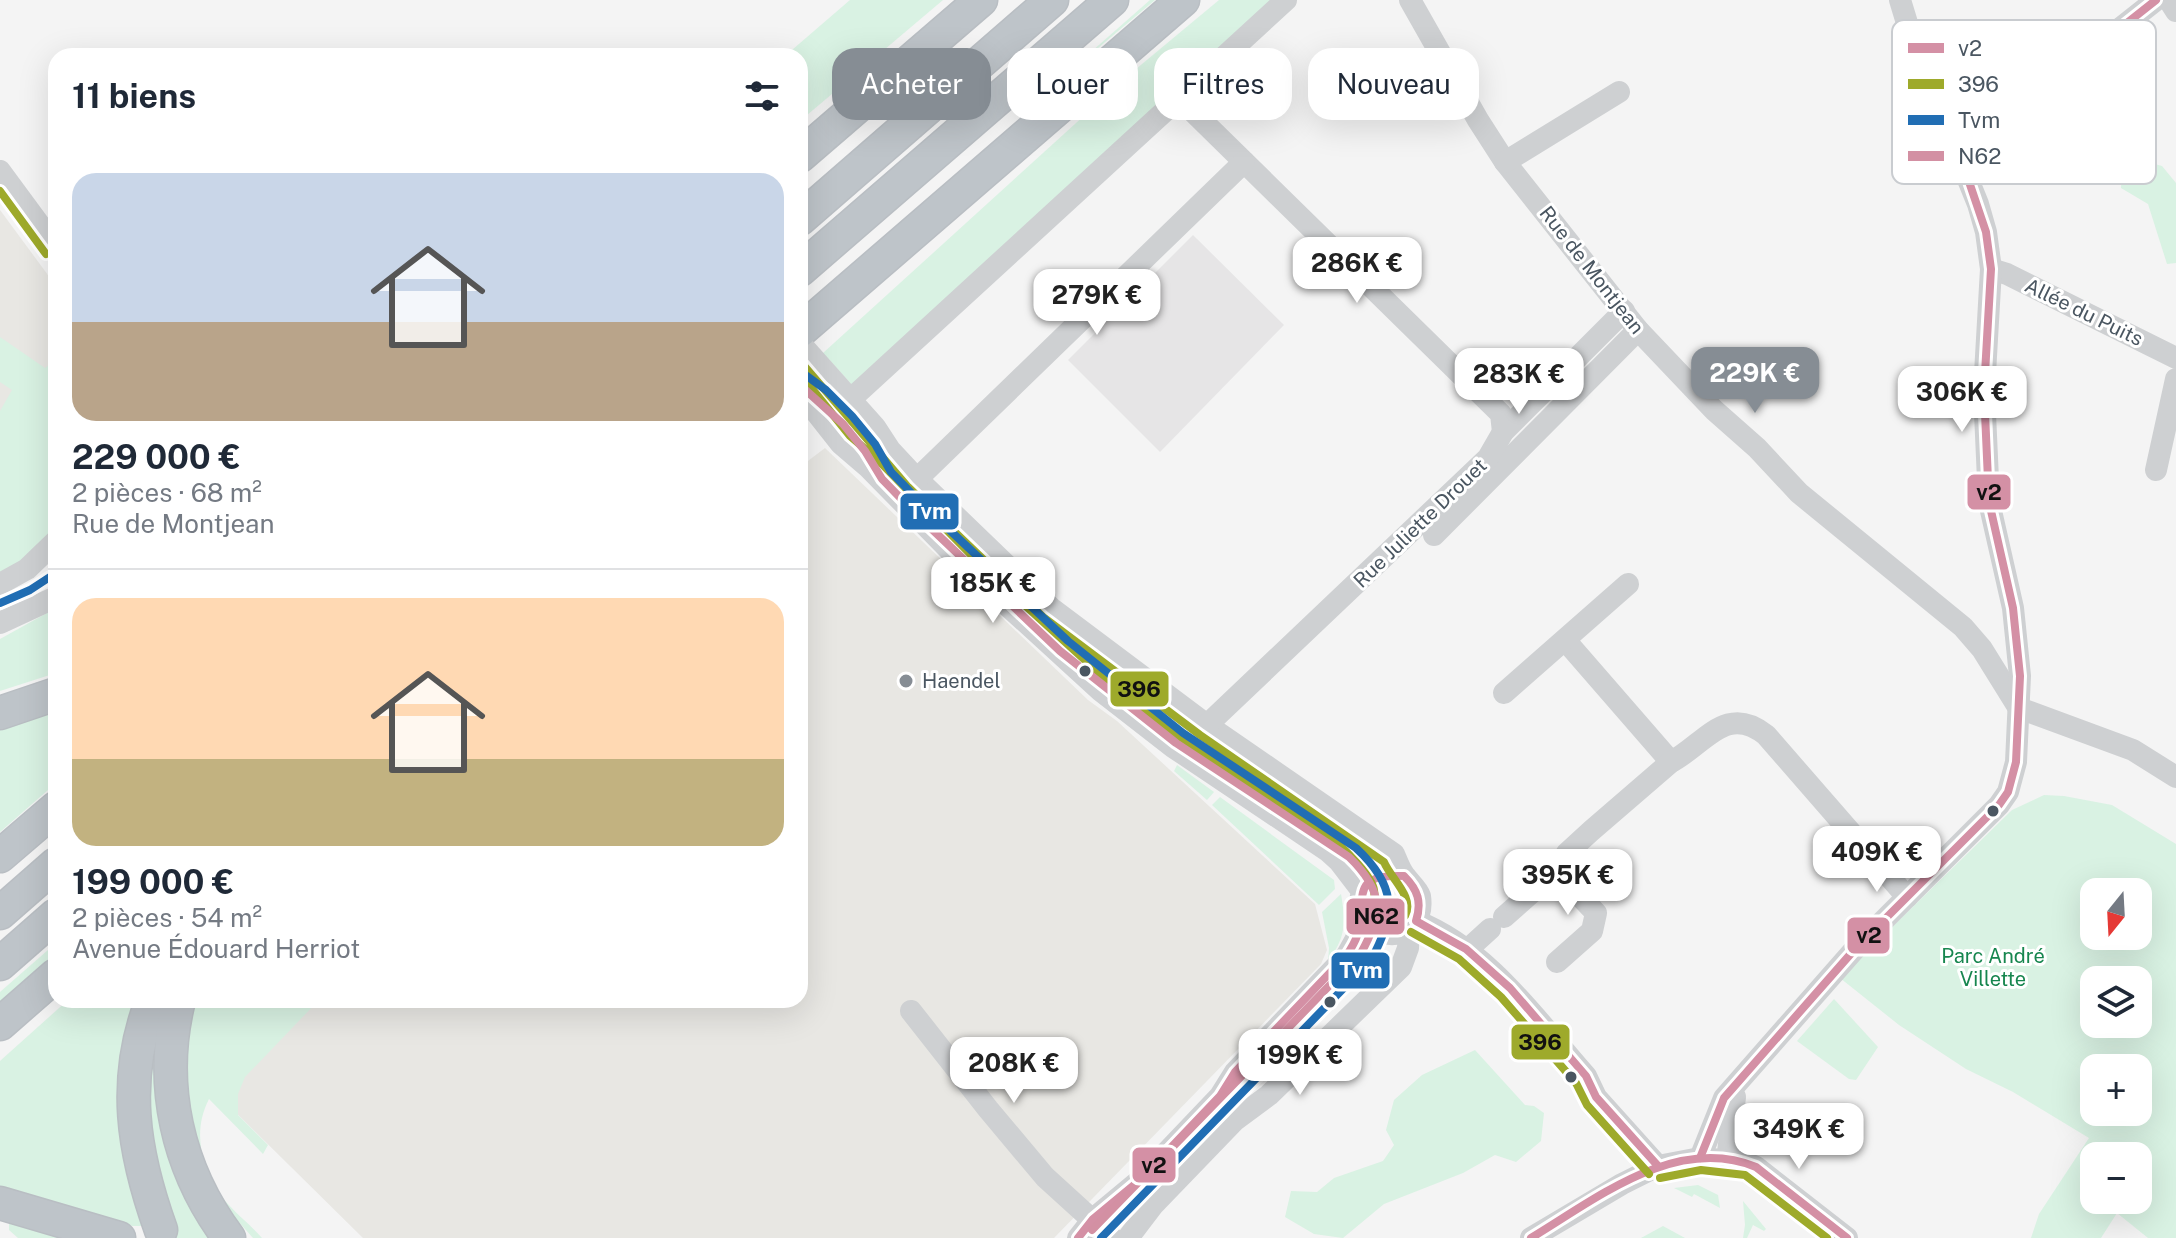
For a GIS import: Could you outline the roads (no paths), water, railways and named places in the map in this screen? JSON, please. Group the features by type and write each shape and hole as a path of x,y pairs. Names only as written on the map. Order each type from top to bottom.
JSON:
{"highway":[{"path":"808,149 981,0"},
{"path":"808,212 1052,0"},
{"path":"808,263 1112,0"},
{"path":"808,324 1183,0"},
{"path":"0,713 48,697"},
{"path":"0,856 48,815"},
{"path":"0,913 48,871"},
{"path":"0,964 48,922"},
{"path":"0,1024 48,982"},
{"path":"150,1008 139,1050 134,1094 135,1139 144,1182 161,1230"},
{"path":"178,1008 169,1058 177,1130 200,1193 229,1238"},
{"path":"0,1203 119,1238"}],"street":[{"path":"1234,48 1286,0"},
{"name":"Rue de Montjean","path":"1410,0 1505,162 1638,330 1799,493 1963,627 1982,649 2019,708"},
{"path":"2131,20 2156,0"},
{"path":"2169,0 2176,11"},
{"path":"1505,162 1619,92"},
{"path":"851,399 1155,120"},
{"path":"1201,120 1501,414 1503,432"},
{"path":"917,479 1244,162"},
{"path":"0,171 48,236"},
{"path":"1700,1158 1724,1098 1855,949 1987,817 2008,792 2016,762 2018,645 2013,608 1989,502 1984,391 1991,269 1986,232 1970,184"},
{"name":"Allée du Puits","path":"1991,269 2007,274 2176,358"},
{"name":"Rue Juliette Drouet","path":"1173,747 1202,721 1228,706 1488,458 1503,432 1624,311"},
{"path":"1434,535 1638,330"},
{"path":"808,352 917,479 1051,608 1202,721 1394,854 1404,876 1419,895 1421,908 1401,967 1269,1095 1234,1121 1153,1205 1128,1238"},
{"path":"2156,470 2176,379"},
{"path":"808,403 831,434 869,468 976,577 1101,691 1173,747 1328,851 1362,891"},
{"path":"0,584 27,569 48,549"},
{"path":"1504,693 1628,584"},
{"path":"0,623 48,601"},
{"path":"1565,640 1671,762"},
{"path":"2019,708 2133,750 2176,777"},
{"path":"1467,950 1556,871 1567,853 1671,762 1728,723 1754,726 1766,735 1907,897"},
{"path":"1556,871 1596,913 1592,931 1557,962"},
{"path":"1078,1238 1093,1219 1140,1180 1220,1096 1235,1072 1347,955 1358,935 1362,891 1370,881 1380,875 1404,876"},
{"path":"1361,916 1370,928 1384,935 1397,935 1413,925 1432,928 1491,970 1586,1076 1596,1097 1658,1166"},
{"path":"911,1011 1045,1177 1112,1238"},
{"path":"1727,1160 1738,1082"},
{"path":"1531,1238 1658,1166 1700,1158 1756,1167 1847,1238"}],"place":[{"name":"Haendel","path":"906,681"}],"park label":[{"name":"Parc André Villette","path":"1993,968"}]}
